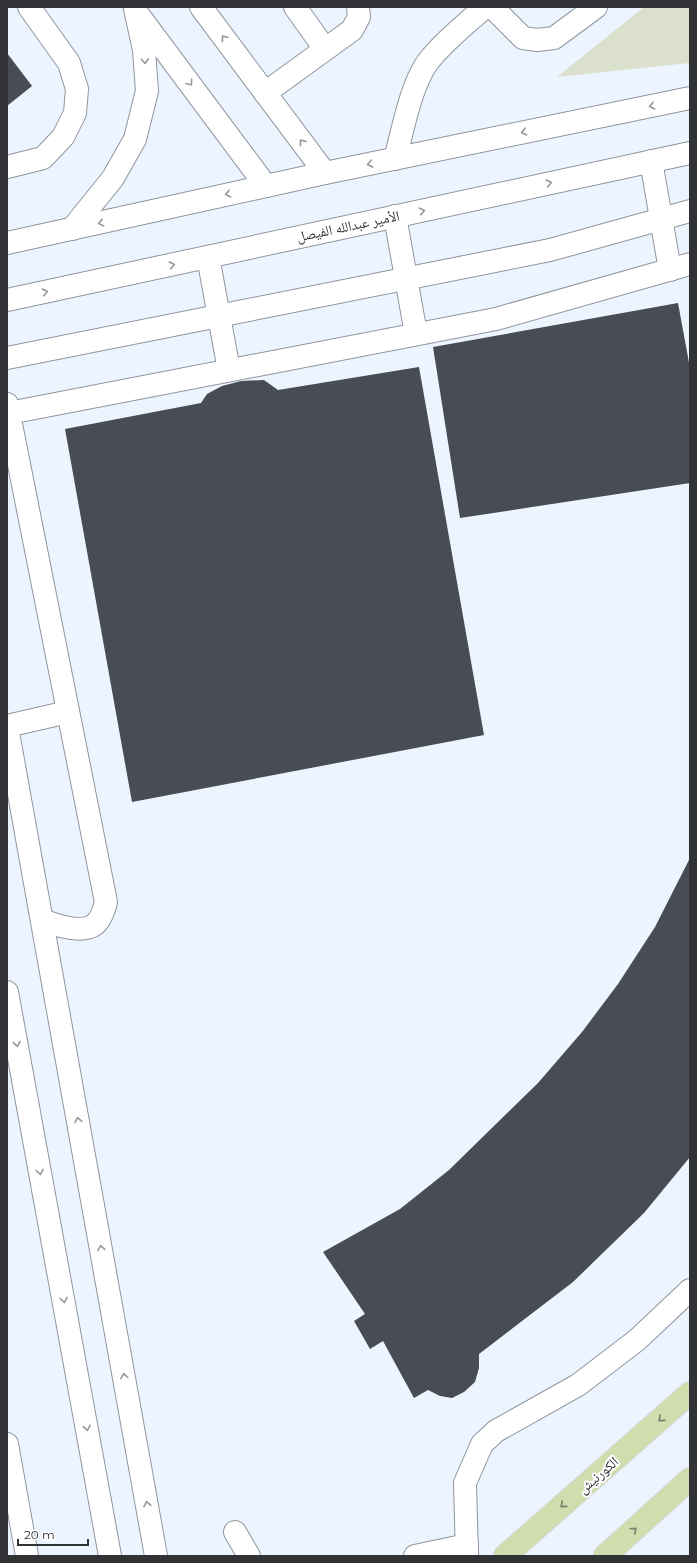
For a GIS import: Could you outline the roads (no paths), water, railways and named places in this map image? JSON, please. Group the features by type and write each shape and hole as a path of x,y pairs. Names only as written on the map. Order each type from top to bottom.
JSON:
{"main road":[{"name":"الكورنيش","path":"505,1556 690,1393"},
{"path":"605,1556 690,1479"}],"street":[{"path":"7,167 43,158 63,137 75,113 77,89 69,63 29,7"},
{"path":"201,7 325,173"},
{"path":"294,7 325,50"},
{"path":"266,93 352,30 359,17 358,7"},
{"path":"395,159 415,85 427,63 484,7"},
{"path":"492,7 523,38 537,40 554,38 596,7"},
{"path":"134,8 266,186"},
{"path":"72,229 113,178 135,139 147,91 144,50 134,8"},
{"path":"7,243 325,173 690,98"},
{"name":"الأمير عبدالله الفيصل","path":"7,300 690,153"},
{"path":"42,920 74,929 86,928 95,925 102,915 106,902 8,409 229,370 496,319 680,267 661,219 651,161"},
{"path":"7,358 550,250 690,211"},
{"path":"396,216 416,334"},
{"path":"208,257 229,370"},
{"path":"68,712 7,726 156,1556"},
{"path":"7,992 110,1556"},
{"path":"415,1556 467,1550 465,1483 482,1444 496,1431 578,1386 637,1340 690,1290"},
{"path":"7,1444 27,1556"},
{"path":"234,1532 249,1556"}]}
